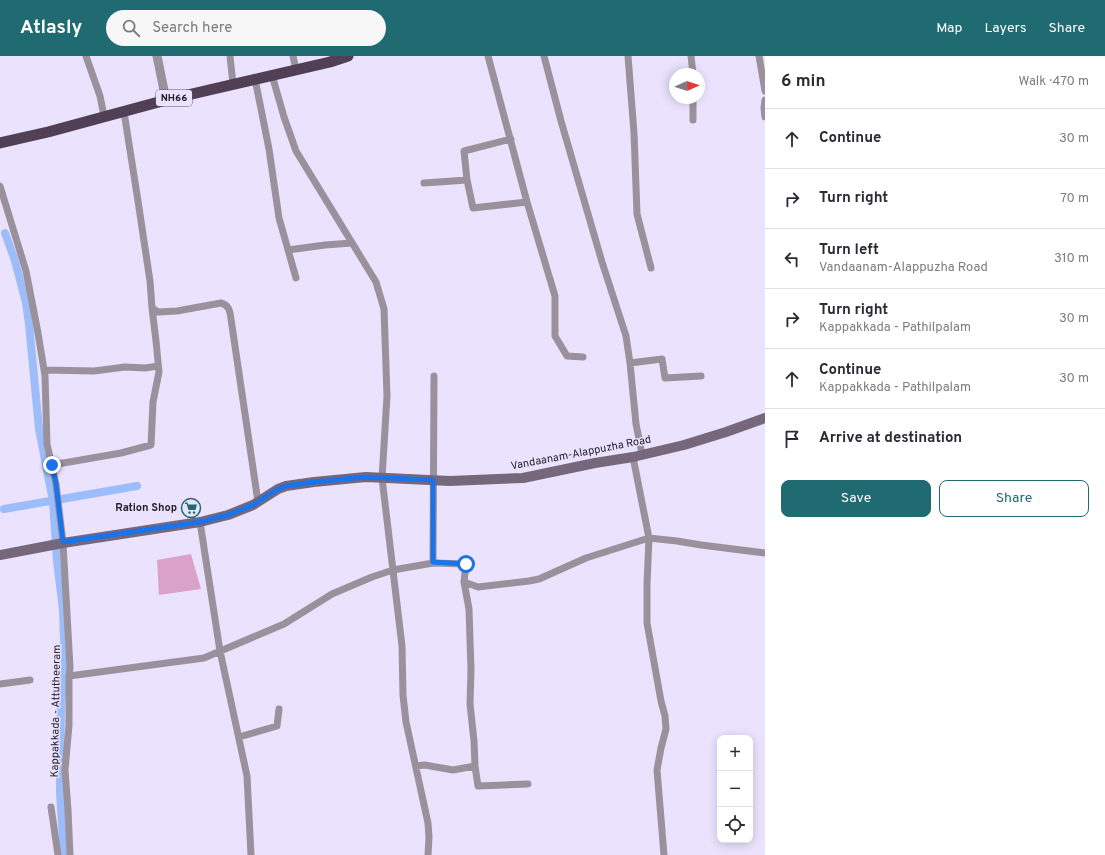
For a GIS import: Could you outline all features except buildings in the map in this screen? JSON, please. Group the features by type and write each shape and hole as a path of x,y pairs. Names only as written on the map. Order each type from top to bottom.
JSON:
{"highway":[{"name":"NH66","path":"0,143 48,132 166,100 296,70 348,56"}],"main road":[{"name":"Vandaanam-Alappuzha Road","path":"0,555 59,543 200,522 228,515 253,505 278,489 286,486 366,477 450,481 523,478 637,456 684,445 765,418"}],"street":[{"path":"86,56 100,96 104,116"},
{"path":"157,56 166,100"},
{"path":"230,56 233,84"},
{"path":"293,56 296,70"},
{"path":"488,56 527,202 555,296 555,336 567,356 583,357"},
{"path":"544,56 602,262 626,336 636,424 637,456 649,538 647,623 665,716 666,729 657,770 664,855"},
{"path":"628,56 634,133 637,214 651,268"},
{"path":"691,56 692,68"},
{"path":"759,56 765,91"},
{"path":"272,75 284,117 296,151 376,282 384,309 387,396 382,478 402,646 402,695 406,722 428,823 428,855"},
{"path":"256,79 269,149 279,218 296,278"},
{"path":"765,100 765,117"},
{"path":"693,104 693,120"},
{"path":"52,465 121,453 151,445 153,402 159,372 150,281 124,112"},
{"path":"511,139 464,151 467,180 473,208 527,202"},
{"path":"424,183 467,180"},
{"name":"Kappakkada - Attutheeram","path":"0,186 26,271 38,333 44,370 47,444 57,494 59,543 70,660 69,725 65,770 70,855"},
{"path":"288,250 352,243"},
{"path":"152,308 158,312 177,311 221,303 228,307 258,502"},
{"path":"630,364 662,359 665,378 701,376"},
{"path":"44,370 94,372 125,367 145,368 158,366"},
{"path":"433,562 434,376"},
{"path":"200,522 220,651 247,776 251,855"},
{"path":"464,582 478,587 529,582 586,558 649,538 765,553"},
{"path":"69,676 204,658 284,624 332,594 393,570 433,562 466,564 464,582 469,609 471,670 470,704 478,786 528,784"},
{"path":"0,684 30,680"},
{"path":"239,737 277,726 279,709"},
{"path":"416,766 425,765 453,770 475,766"},
{"path":"51,806 58,855"}],"shaded area":[{"path":"191,554 201,589 159,595 157,560"}],"waterway":[{"path":"5,233 15,261 26,303 39,429 53,501 57,561 63,610 65,667 61,705 60,793 64,855"},
{"path":"4,509 137,486"}],"place":[{"name":"Ration Shop","path":"191,508"}],"route":[{"path":"52,465 56,484 63,542 200,522 228,515 253,505 278,489 286,486 366,477 433,480 433,562 466,564"}]}
